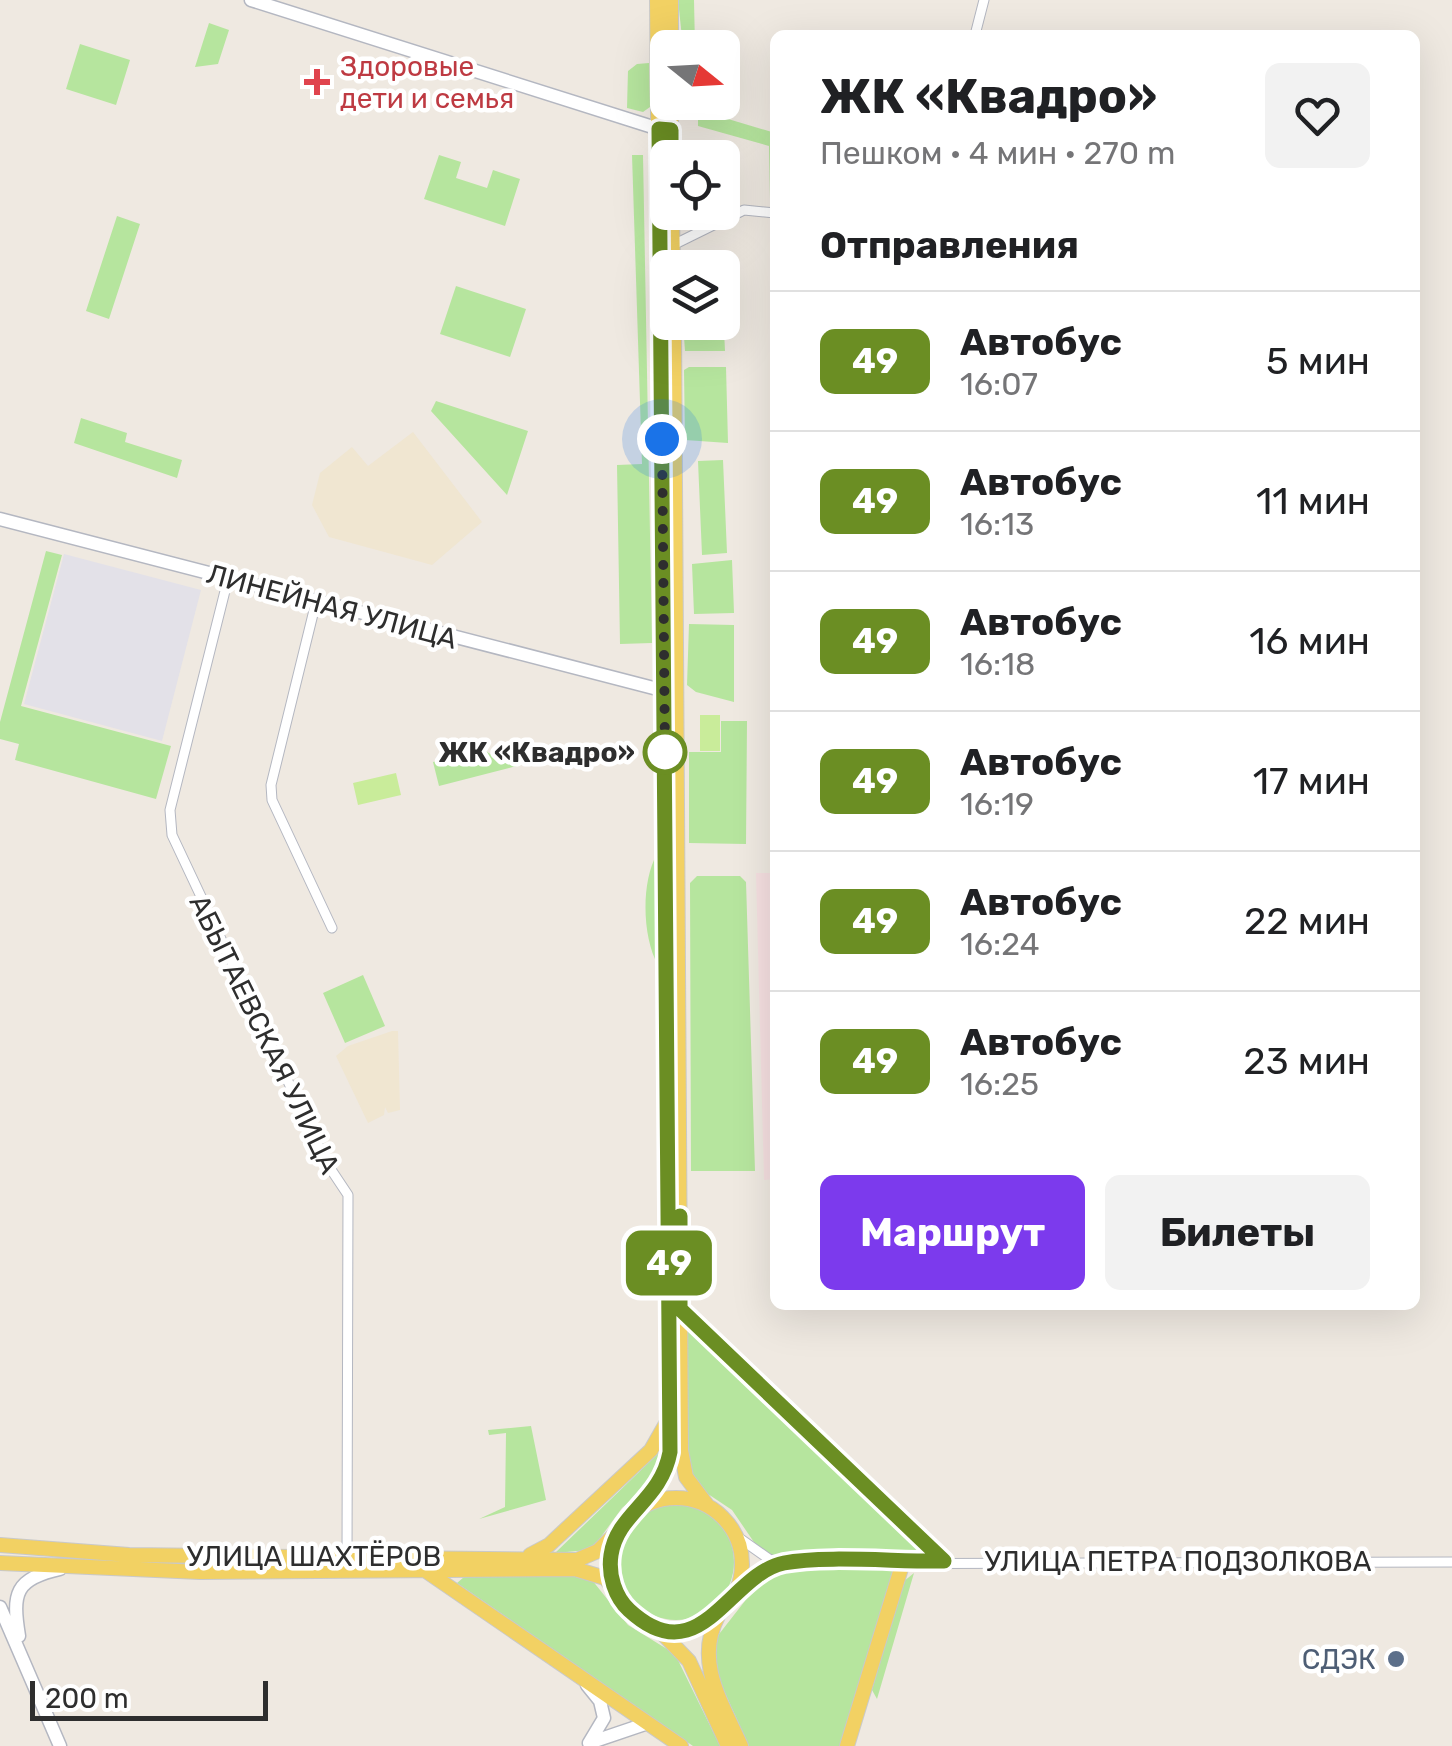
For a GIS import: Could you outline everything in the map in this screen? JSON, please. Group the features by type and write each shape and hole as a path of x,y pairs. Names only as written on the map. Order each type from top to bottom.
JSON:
{"main road":[{"path":"657,0 665,129 682,1464 706,1505 735,1535 742,1565 735,1594 719,1614 706,1653 712,1681 741,1746"},
{"path":"671,0 671,30"},
{"path":"667,120 667,140"},
{"path":"673,230 673,250"},
{"path":"674,340 668,1464 643,1506 619,1530 610,1560 615,1590 624,1606 668,1636 689,1661 728,1746"},
{"path":"680,1309 944,1561"},
{"path":"525,1557 549,1545 651,1450 664,1431 669,1406"},
{"path":"643,1506 675,1498 706,1505"},
{"name":"УЛИЦА ШАХТЁРОВ","path":"0,1545 98,1554 578,1560 598,1550 619,1530"},
{"path":"847,1746 903,1562"},
{"name":"УЛИЦА ШАХТЁРОВ","path":"0,1563 63,1568 575,1570 605,1578 615,1590"},
{"path":"424,1570 680,1746"},
{"path":"654,1626 688,1629 719,1614"}],"street":[{"path":"251,0 665,129"},
{"path":"977,30 984,0"},
{"path":"673,245 744,210 770,213"},
{"name":"ЛИНЕЙНАЯ УЛИЦА","path":"0,518 670,692"},
{"name":"АБЫТАЕВСКАЯ УЛИЦА","path":"228,579 170,810 172,835 326,1162 348,1194 347,1557"},
{"path":"316,602 271,785 272,800 332,928"},
{"path":"735,1535 769,1559 784,1564"},
{"name":"УЛИЦА ПЕТРА ПОДЗОЛКОВА","path":"735,1594 752,1576 784,1564 1452,1562"},
{"path":"22,1658 14,1601 20,1588 36,1574 63,1568"},
{"path":"0,1607 60,1746"},
{"path":"0,1622 22,1658"},
{"path":"574,1673 596,1694 603,1709 600,1726 586,1745"},
{"path":"586,1745 648,1724"}],"shaded area":[{"path":"413,432 482,522 432,565 329,537 312,505 320,473 352,447 368,466"},
{"path":"64,554 201,590 162,741 24,704"},
{"path":"756,873 770,873 770,1179 764,1180"},
{"path":"398,1031 400,1110 388,1113 385,1107 384,1115 368,1123 336,1056 348,1046"}],"green space":[{"path":"678,0 694,0 695,30 681,30"},
{"path":"209,23 229,30 218,64 195,67"},
{"path":"80,44 130,60 116,105 66,89"},
{"path":"649,63 650,107 643,112 627,108 628,71 637,64"},
{"path":"698,120 731,120 770,132 770,199 769,146 698,126"},
{"path":"439,155 461,162 456,178 487,188 493,170 520,179 505,226 424,199"},
{"path":"632,155 643,155 652,643 620,644 617,465 642,464"},
{"path":"117,216 140,224 109,319 86,311"},
{"path":"456,286 526,309 510,357 440,334"},
{"path":"684,340 724,340 725,351 685,351"},
{"path":"726,367 728,443 685,440 684,370"},
{"path":"436,401 528,431 507,495 431,411"},
{"path":"81,418 127,433 125,442 182,460 177,478 74,443"},
{"path":"723,460 727,553 702,555 698,461"},
{"path":"46,551 62,555 21,706 171,746 156,799 15,760 19,744 0,739 0,722"},
{"path":"732,560 734,613 694,614 692,564"},
{"path":"689,624 734,625 734,702 696,692 687,685"},
{"path":"700,715 720,715 720,751 700,751"},
{"path":"721,721 747,721 746,844 689,843 689,752 721,752"},
{"path":"483,749 496,758 525,751 528,763 439,786 433,762"},
{"path":"396,773 401,795 358,805 353,783"},
{"path":"657,854 658,965 646,925 648,879"},
{"path":"697,876 740,876 746,882 755,1171 691,1171 690,883"},
{"path":"363,975 385,1026 345,1043 323,993"},
{"path":"683,1322 932,1557 777,1559 758,1548 732,1510 699,1488 688,1468"},
{"path":"531,1426 546,1500 479,1519 505,1507 506,1433 489,1435 488,1430"},
{"path":"665,1447 656,1480 622,1508 598,1541 588,1550 555,1553"},
{"path":"676,1504 698,1508 717,1521 730,1540 734,1562 730,1584 717,1603 698,1616 676,1620 654,1616 635,1603 622,1584 618,1562 622,1540 635,1521 654,1508"},
{"path":"785,1569 895,1569 841,1746 749,1746 716,1673 716,1638 759,1583"},
{"path":"559,1573 592,1580 628,1625 675,1654 720,1746 693,1746 457,1583 464,1577"},
{"path":"914,1573 877,1699 872,1690 903,1582"}],"bus line":[{"name":"49","path":"659,140 659,129 671,130 671,140"},
{"name":"49","path":"660,230 670,1452 659,1486 619,1530 613,1544 610,1575 624,1606 638,1618 671,1630 704,1624 719,1614 752,1576 784,1564 944,1561 680,1309 680,1216"}],"place":[{"name":"Здоровые дети и семья","path":"317,82"},
{"name":"ЖК «Квадро»","path":"665,752"},
{"name":"СДЭК","path":"1396,1659"}],"route":[{"path":"662,439 665,752"}]}
